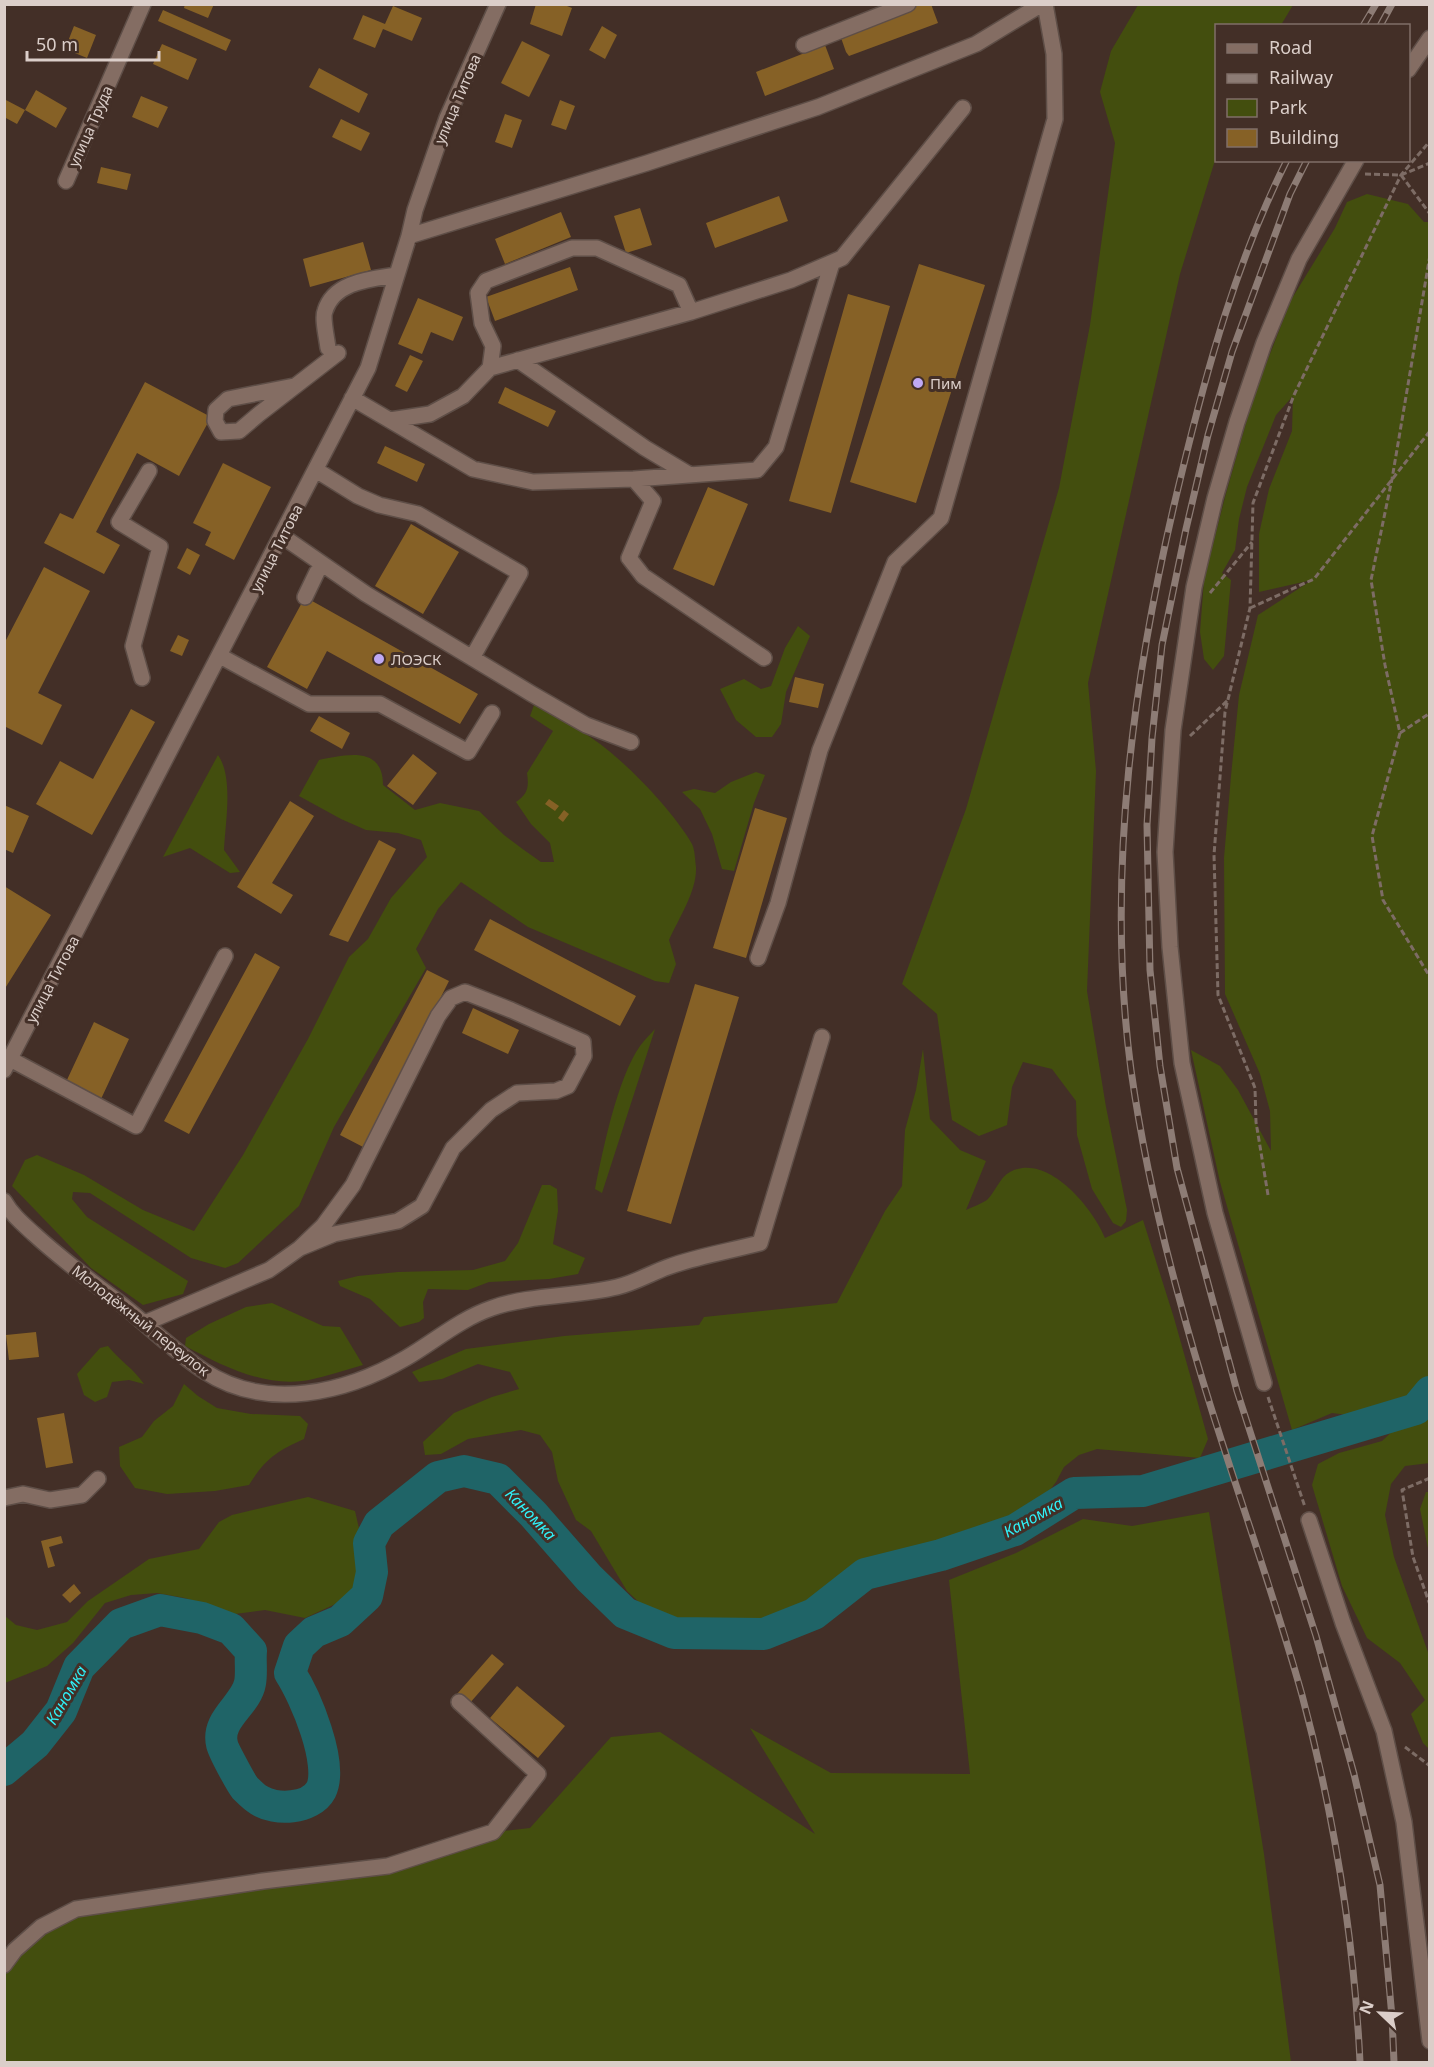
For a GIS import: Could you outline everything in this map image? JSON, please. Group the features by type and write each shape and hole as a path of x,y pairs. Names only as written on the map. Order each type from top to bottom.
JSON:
{"street":[{"name":"улица Труда","path":"66,181 143,4"},
{"name":"улица Титова","path":"7,1064 368,368 415,210 447,118 498,4"},
{"path":"804,45 908,4"},
{"path":"409,236 647,164 818,107 976,44 1044,4 1054,54 1055,119 941,518 895,562 820,750 778,903 758,958"},
{"path":"1410,67 1430,38"},
{"path":"390,420 430,414 463,396 490,368 691,312 791,280 842,258 963,108"},
{"path":"1264,1383 1215,1213 1182,1063 1170,947 1165,852 1171,754 1194,587 1215,498 1237,422 1264,343 1299,259 1352,167"},
{"path":"490,368 493,346 482,323 478,293 486,281 572,248 597,248 679,285 691,312"},
{"path":"352,398 473,469 532,482 634,479 758,470 776,447 832,263"},
{"path":"294,386 228,399 216,410 215,421 221,432 239,431 294,386 333,351 324,311 334,297 352,283 397,275"},
{"path":"518,360 645,448 690,475"},
{"path":"316,470 358,496 379,505 418,514 520,573 472,658"},
{"path":"142,678 133,646 160,547 119,522 149,471"},
{"path":"634,479 653,501 629,558 643,576 764,658"},
{"path":"282,536 366,594 472,658 586,725 632,742"},
{"path":"305,597 317,572"},
{"path":"220,656 309,704 380,704 468,752 492,713"},
{"path":"7,1064 136,1126 225,956"},
{"path":"145,1323 269,1270 300,1248 322,1226 353,1185 438,1016 451,998 465,992 584,1042 584,1056 568,1086 556,1091 517,1093 490,1110 453,1148 422,1206 398,1221 334,1234 300,1248"},
{"name":"Молодёжный переулок","path":"4,1201 11,1213 59,1257 145,1323 173,1349 206,1372 231,1385 271,1394 296,1395 328,1390 362,1381 406,1358 465,1319 492,1308 518,1300 619,1287 669,1266 760,1243 822,1037"},
{"path":"4,1498 23,1494 50,1500 82,1495 98,1479"},
{"path":"1309,1520 1343,1623 1384,1731 1404,1822 1430,2041"},
{"path":"4,1965 15,1950 42,1927 76,1909 263,1881 388,1866 494,1832 538,1774 459,1702"}],"path":[{"path":"1269,1195 1256,1122 1255,1088 1218,995 1214,855 1226,712 1250,608 1253,503 1293,395 1401,176 1430,141"},
{"path":"1352,167 1401,176 1430,163"},
{"path":"1401,176 1430,214"},
{"path":"1430,255 1392,479 1371,580 1385,665 1400,733 1372,836 1383,900 1430,977"},
{"path":"1250,608 1314,579 1430,431"},
{"path":"1190,617 1252,542"},
{"path":"1171,754 1228,700"},
{"path":"1400,733 1430,713"},
{"path":"1264,1383 1309,1520"},
{"path":"1430,1478 1402,1490 1413,1557 1430,1605"},
{"path":"1384,1731 1430,1766"}],"green space":[{"path":"1138,5 1293,5 1282,24 1215,24 1215,160 1180,274 1088,683 1096,771 1087,991 1106,1107 1127,1210 1126,1221 1121,1227 1113,1223 1092,1189 1077,1135 1076,1101 1052,1069 1023,1062 1012,1087 1007,1125 979,1136 952,1120 937,1014 902,984 966,809 1059,488 1090,325 1115,143 1100,92 1111,51"},
{"path":"1367,194 1408,204 1424,222 1430,222 1430,1463 1405,1466 1391,1484 1385,1515 1394,1557 1429,1655 1429,1749 1423,1743 1411,1714 1425,1700 1400,1663 1367,1638 1342,1586 1312,1485 1318,1464 1339,1453 1382,1441 1415,1410 1356,1416 1332,1413 1292,1430 1220,1182 1191,1050 1220,1066 1238,1090 1271,1151 1270,1111 1260,1074 1225,994 1224,858 1239,695 1258,615 1312,580 1259,592 1259,534 1269,489 1292,431 1293,396 1276,415 1247,487 1239,519 1235,550 1222,573 1231,580 1224,656 1213,670 1204,659 1200,632 1204,580 1254,395 1291,300 1335,228 1347,202"},
{"path":"798,626 810,636 786,692 781,724 772,737 756,737 736,720 720,689 744,679 761,689 771,686 785,648"},
{"path":"534,705 601,744 620,760 665,807 692,844 696,876 691,895 669,940 676,964 669,983 655,981 528,927 461,882 438,909 416,949 426,968 334,1127 299,1206 238,1263 225,1268 191,1258 90,1193 73,1192 72,1199 87,1217 188,1281 183,1294 143,1305 91,1268 12,1186 25,1160 37,1155 84,1175 143,1210 194,1231 243,1155 308,1039 349,957 368,939 391,898 427,857 421,840 398,833 366,830 299,796 319,760 351,755 370,758 381,772 383,785 415,810 440,803 479,811 504,835 541,862 554,862 550,843 531,824 516,802 525,793 528,786 527,773 553,731 530,716"},
{"path":"218,755 226,776 227,788 224,850 240,872 230,873 190,848 163,857"},
{"path":"756,772 765,775 754,803 734,871 722,869 712,834 700,809 682,792 694,789 715,793 731,782"},
{"path":"655,1029 602,1193 595,1189 618,1095 632,1060"},
{"path":"923,1049 930,1119 960,1150 986,1161 966,1210 987,1200 1006,1174 1024,1168 1039,1170 1067,1186 1090,1212 1105,1238 1143,1220 1174,1318 1208,1439 1200,1458 1097,1449 1079,1455 1064,1467 1056,1482 1034,1511 1002,1530 853,1573 841,1580 806,1614 786,1621 742,1628 699,1628 655,1617 627,1591 591,1531 576,1520 558,1481 552,1452 540,1435 521,1430 468,1439 441,1454 425,1455 423,1442 454,1413 492,1397 519,1389 510,1372 478,1364 442,1379 419,1382 412,1372 466,1349 564,1336 699,1325 704,1317 837,1303 885,1211 902,1186 905,1130 916,1090"},
{"path":"542,1185 550,1185 557,1189 558,1211 553,1244 585,1258 578,1274 549,1279 489,1282 468,1290 428,1289 423,1302 424,1318 419,1322 400,1327 370,1299 340,1286 338,1281 358,1276 398,1272 473,1270 505,1261 518,1243"},
{"path":"272,1303 323,1326 340,1327 363,1365 309,1380 276,1381 229,1368 185,1346 186,1338 209,1324 246,1307"},
{"path":"108,1346 144,1384 129,1380 112,1382 107,1397 95,1402 84,1395 77,1374 100,1348"},
{"path":"184,1384 217,1408 251,1414 300,1416 308,1424 304,1439 272,1457 249,1485 215,1491 167,1494 135,1488 120,1466 119,1447 142,1437 154,1421 173,1406"},
{"path":"1426,1492 1429,1492 1429,1553 1420,1509"},
{"path":"308,1497 355,1511 369,1562 355,1595 305,1618 265,1610 235,1614 185,1598 157,1593 131,1595 105,1603 73,1643 47,1666 5,1683 5,1616 16,1625 37,1630 67,1622 88,1601 149,1559 199,1549 219,1522 232,1515"},
{"path":"1209,1512 1264,1854 1291,2062 5,2062 4,1965 55,1917 388,1866 493,1832 530,1828 611,1737 660,1732 815,1834 750,1728 831,1773 970,1774 949,1580 1016,1553 1083,1519 1132,1526"}],"building":[{"path":"185,4 214,4 208,18 184,8"},
{"path":"536,4 562,4 572,8 562,36 530,24"},
{"path":"921,4 931,4 938,23 849,56 846,52 840,35"},
{"path":"393,6 422,18 412,41 383,29 375,48 353,39 363,15 385,24"},
{"path":"163,10 231,40 226,51 158,21"},
{"path":"74,26 96,35 87,58 65,49"},
{"path":"602,26 617,35 605,59 589,50"},
{"path":"522,41 550,55 529,97 501,83"},
{"path":"162,44 197,59 188,80 153,64"},
{"path":"825,45 834,69 765,96 756,72"},
{"path":"319,68 368,94 359,113 309,87"},
{"path":"36,90 67,108 56,128 25,110"},
{"path":"141,96 168,107 158,128 132,117"},
{"path":"4,99 25,110 17,124 4,117"},
{"path":"560,100 575,106 566,130 551,125"},
{"path":"505,114 522,120 512,148 495,142"},
{"path":"341,119 370,133 361,151 332,137"},
{"path":"101,167 131,174 127,190 97,183"},
{"path":"779,196 788,221 715,248 706,223"},
{"path":"640,208 652,245 626,253 614,216"},
{"path":"561,212 571,237 505,264 495,239"},
{"path":"363,242 371,270 310,287 303,259"},
{"name":"Пим","path":"919,264 985,285 916,503 850,482"},
{"path":"570,267 578,290 495,321 486,297"},
{"path":"848,294 890,306 831,513 789,501"},
{"path":"418,298 463,317 453,341 431,332 422,354 398,344"},
{"path":"410,355 423,361 407,392 395,386"},
{"path":"145,382 211,417 179,476 137,453 96,532 120,545 104,574 44,543 60,513 73,519"},
{"path":"505,387 556,411 548,427 498,403"},
{"path":"385,446 425,464 417,482 377,463"},
{"path":"223,463 271,487 234,560 205,545 211,532 193,523"},
{"path":"708,487 748,504 714,586 673,569"},
{"path":"411,524 459,552 423,614 375,586"},
{"path":"187,548 200,555 190,575 177,568"},
{"path":"44,567 90,591 38,693 62,705 42,745 4,726 4,644"},
{"name":"ЛОЭСК","path":"305,597 478,694 460,724 327,651 307,689 267,667"},
{"path":"178,635 189,640 182,656 170,651"},
{"path":"795,677 824,684 818,708 789,702"},
{"path":"131,709 155,722 92,835 36,804 60,761 93,779"},
{"path":"319,716 350,733 342,749 310,731"},
{"path":"413,754 437,773 413,805 387,786"},
{"path":"549,799 559,806 555,811 545,804"},
{"path":"290,801 314,816 272,883 293,895 281,914 237,887"},
{"path":"4,805 29,816 13,853 4,849"},
{"path":"755,808 787,818 746,958 713,948"},
{"path":"564,810 569,814 563,822 558,818"},
{"path":"379,840 396,849 348,942 329,935"},
{"path":"4,886 51,915 4,990"},
{"path":"490,919 636,996 620,1026 474,950"},
{"path":"255,953 280,967 189,1134 164,1121"},
{"path":"427,970 449,981 365,1148 340,1135"},
{"path":"695,984 739,997 671,1224 627,1211"},
{"path":"473,1008 519,1030 508,1054 462,1033"},
{"path":"94,1022 129,1039 101,1099 66,1082"},
{"path":"36,1332 39,1357 9,1360 6,1335"},
{"path":"64,1413 73,1463 46,1468 37,1418"},
{"path":"61,1536 63,1543 49,1547 55,1566 48,1568 41,1541"},
{"path":"74,1584 81,1593 70,1603 62,1595"},
{"path":"492,1654 504,1664 469,1704 457,1694"},
{"path":"517,1686 565,1726 538,1758 490,1718"}],"waterway":[{"name":"Каномка","path":"4,1770 35,1744 61,1711 79,1667 121,1624 160,1610 202,1618 231,1629 251,1651 250,1683 243,1698 223,1727 221,1735 223,1747 243,1785 257,1799 266,1804 283,1807 309,1801 321,1790 324,1764 310,1713 290,1673 299,1646 314,1632 340,1621 367,1596 372,1572 369,1543 379,1524 438,1477 464,1471 498,1479 533,1514 589,1578 625,1613 674,1633 764,1634 814,1614 865,1574 941,1555 1015,1530 1074,1493 1143,1491 1416,1409 1430,1392"}],"railway":[{"path":"1364,24 1376,4"},
{"path":"1381,24 1392,4"},
{"path":"1286,162 1253,236 1225,315 1202,395 1164,549 1138,696 1129,771 1123,846 1121,921 1124,996 1131,1070 1152,1186 1194,1351 1288,1645 1324,1786 1341,1877 1353,1969 1360,2062"},
{"path":"1306,162 1290,194 1232,352 1208,435 1162,645 1152,738 1147,825 1150,970 1160,1066 1177,1168 1237,1391 1316,1636 1354,1774 1380,1885 1394,2062"}],"place":[{"name":"Пим","path":"918,383"},
{"name":"ЛОЭСК","path":"379,659"}]}
